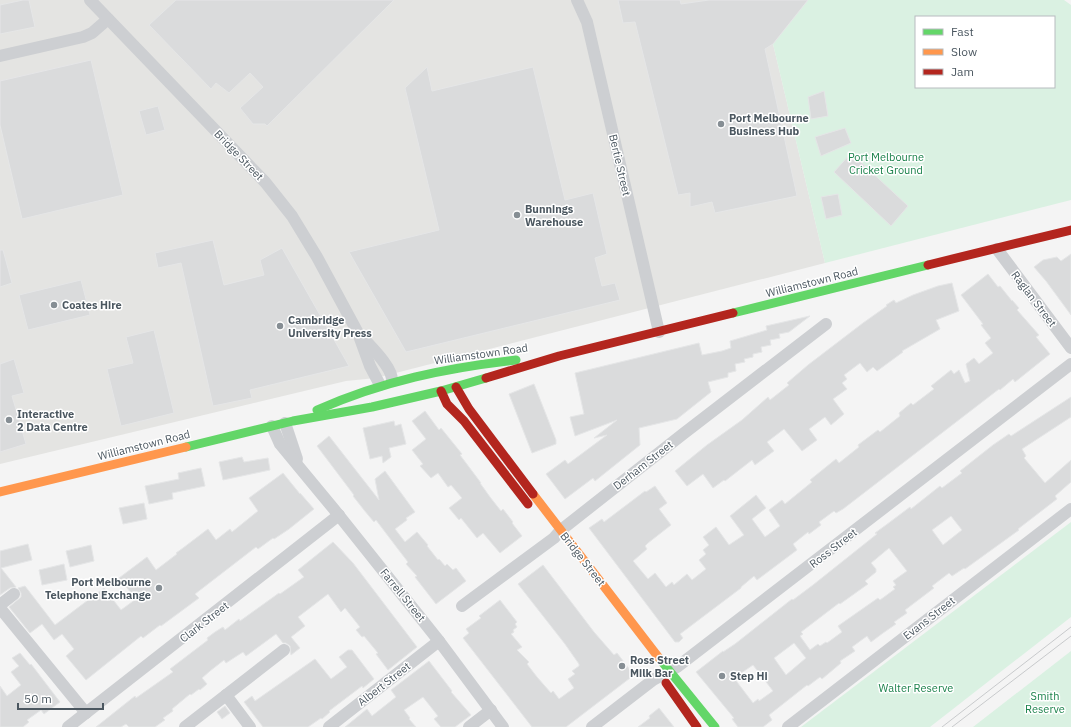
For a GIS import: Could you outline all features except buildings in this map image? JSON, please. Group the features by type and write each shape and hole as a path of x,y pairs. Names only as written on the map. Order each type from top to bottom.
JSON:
{"main road":[{"name":"Williamstown Road","path":"0,492 289,422 372,407 441,391 560,356 1071,230"},
{"name":"Williamstown Road","path":"289,422 343,398 392,381 476,364 560,356"},
{"name":"Bridge Street","path":"443,370 456,387 469,409 555,535 662,673 698,727"},
{"path":"443,370 441,391 444,400 454,413 464,421 534,512"},
{"path":"389,403 392,381"},
{"path":"380,385 389,403"},
{"name":"Bridge Street","path":"662,673 715,727"}],"street":[{"name":"Bridge Street","path":"90,0 265,182 284,204 313,251 358,333 370,366 380,385"},
{"name":"Bertie Street","path":"578,0 587,22 659,332"},
{"path":"0,56 83,37 92,33 108,19"},
{"name":"Raglan Street","path":"997,249 1071,348"},
{"name":"Derham Street","path":"462,606 826,324"},
{"name":"Bridge Street","path":"358,333 391,373 392,381"},
{"name":"Ross Street","path":"592,727 662,673 678,668 1071,364"},
{"name":"Farrell Street","path":"289,422 299,466"},
{"name":"Farrell Street","path":"272,426 280,444 339,515 439,641 502,727"},
{"name":"Evans Street","path":"788,727 1071,509"},
{"name":"Clark Street","path":"68,727 339,515"},
{"path":"14,594 0,607 86,713"},
{"name":"Albert Street","path":"329,727 439,641"},
{"path":"185,727 284,650"},
{"path":"226,695 250,727"},
{"path":"469,727 491,710"}],"shaded area":[{"path":"0,0 808,0 773,44 825,263 376,378 346,381 0,464"}],"green space":[{"name":"Port Melbourne Cricket Ground","path":"808,0 1064,0 1071,5 1071,200 825,263 773,44"},
{"name":"Walter Reserve","path":"1071,522 1071,617 930,727 801,727"},
{"name":"Smith Reserve","path":"1071,651 1071,727 973,727"}],"tram line":[{"path":"942,727 1071,627"},
{"path":"952,727 1071,636"}],"traffic: fast":[{"path":"733,313 928,265"},
{"path":"317,410 366,391 415,377 464,367 516,360"},
{"path":"186,447 293,421 372,407 441,391 486,378"},
{"path":"659,658 715,727"}],"traffic: slow":[{"path":"0,492 186,447"},
{"path":"533,494 659,658"}],"traffic: jam":[{"path":"928,265 1071,230"},
{"path":"486,378 559,356 733,313"},
{"path":"456,387 469,409 533,494"},
{"path":"441,391 447,404 464,421 528,504"},
{"path":"666,683 697,727"}],"place":[{"name":"Port Melbourne Business Hub","path":"721,124"},
{"name":"Bunnings Warehouse","path":"517,215"},
{"name":"Coates Hire","path":"54,305"},
{"name":"Cambridge University Press","path":"280,326"},
{"name":"Interactive 2 Data Centre","path":"9,420"},
{"name":"Port Melbourne Telephone Exchange","path":"159,588"},
{"name":"Ross Street Milk Bar","path":"622,666"},
{"name":"Step Hi","path":"722,676"}]}
